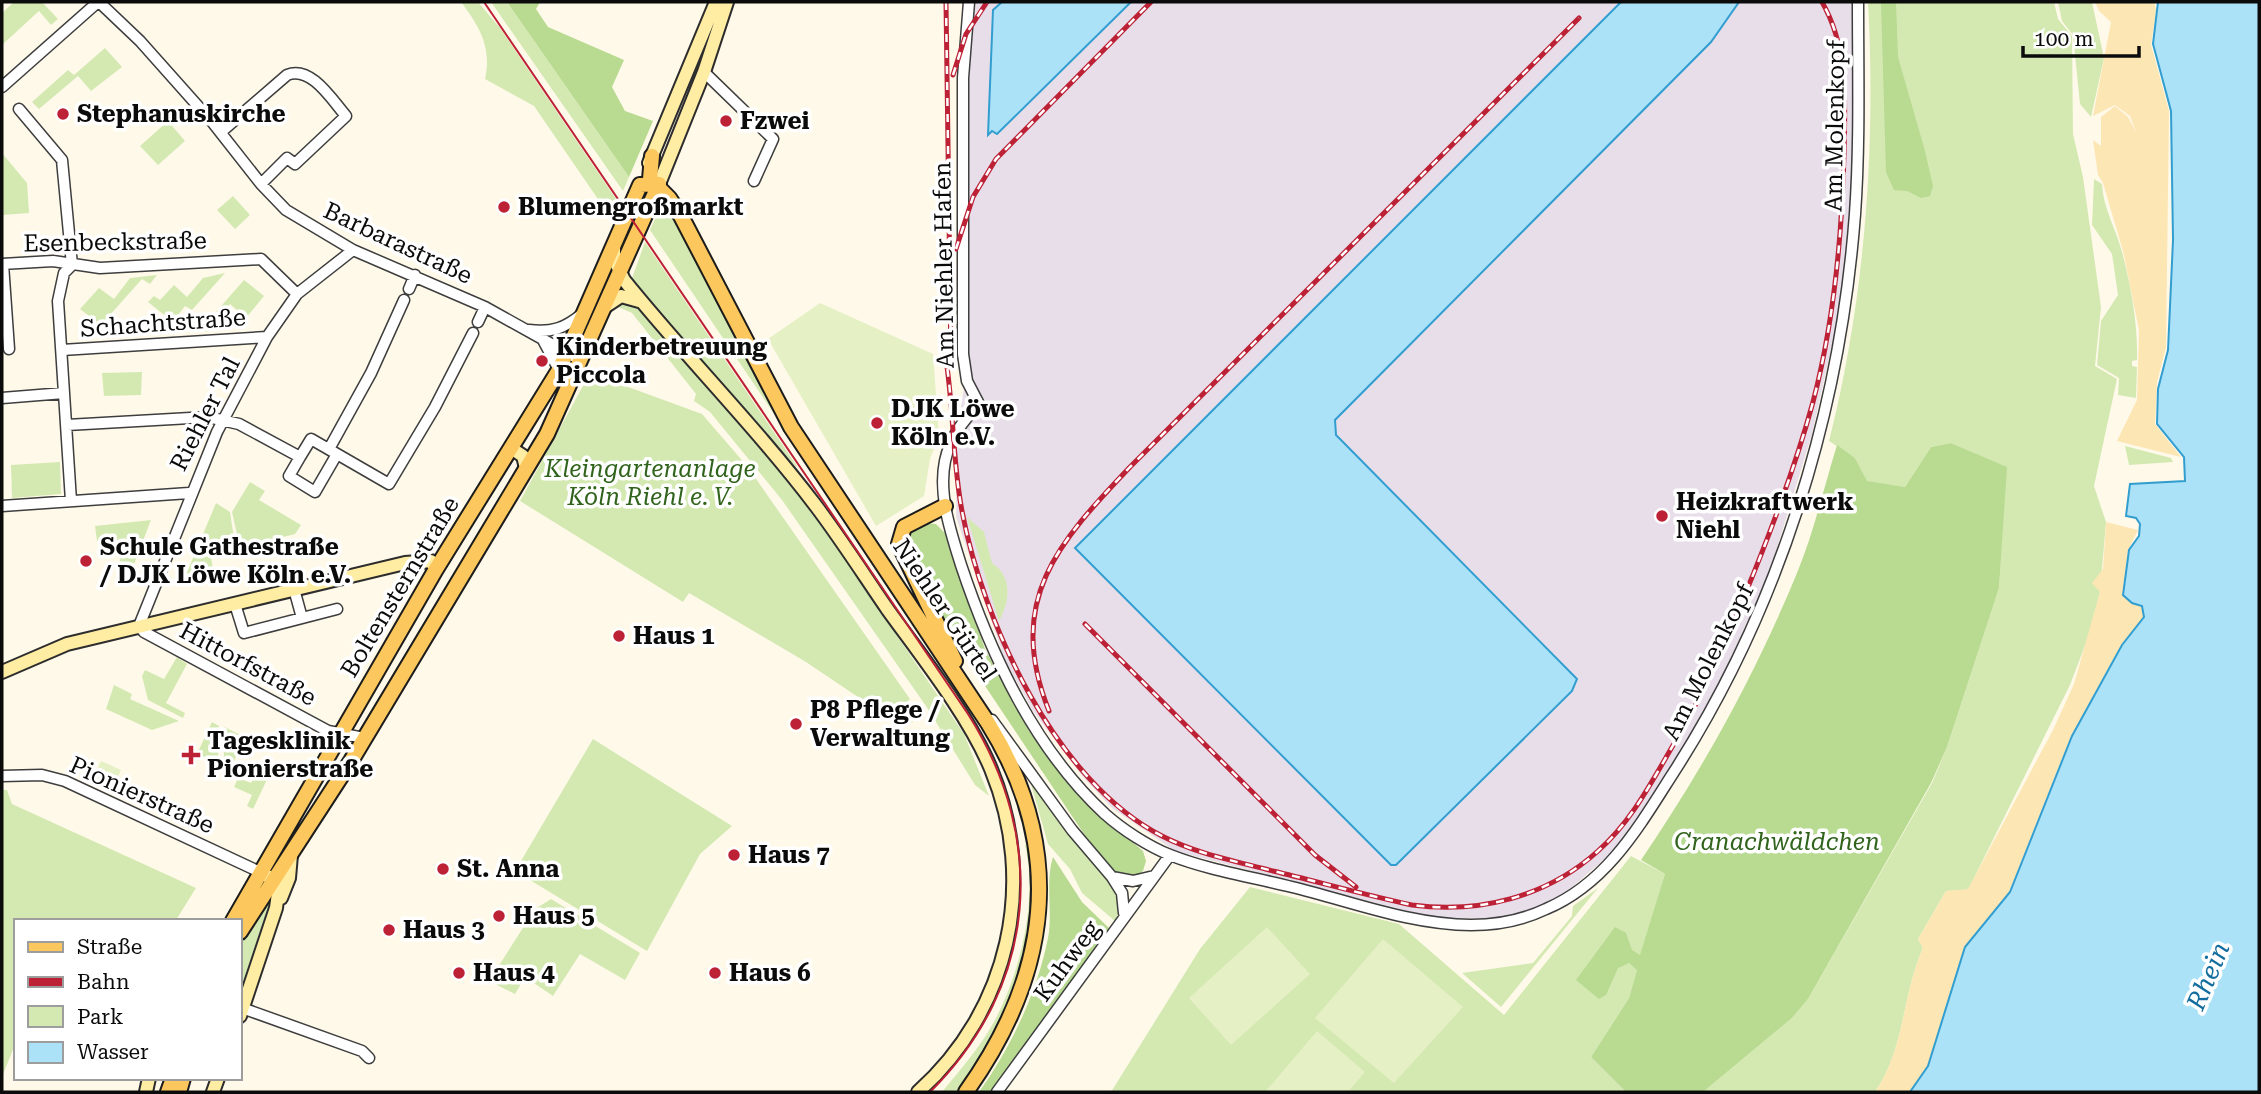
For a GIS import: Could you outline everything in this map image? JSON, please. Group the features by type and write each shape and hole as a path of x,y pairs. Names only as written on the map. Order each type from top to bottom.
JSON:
{"main road":[{"path":"652,185 649,170 652,156 716,2"},
{"name":"Boltensternstraße","path":"242,928 329,749 436,569 559,370 574,357 621,276 652,185 704,72 727,2"},
{"name":"Boltensternstraße","path":"231,919 267,875 292,852 351,761 554,422 585,311 614,244 652,185"},
{"name":"Niehler Gürtel","path":"652,185 671,194 793,425 988,714 1020,774 1033,820 1040,859 1043,914 1037,954 1013,1022 996,1055 968,1092"},
{"name":"Niehler Gürtel","path":"652,185 669,198 681,216 791,427 1003,746 1033,820"},
{"path":"614,244 621,276"},
{"name":"Niehler Gürtel","path":"621,276 816,505 973,735 1000,794 1010,834 1013,903 1009,937 997,977 970,1033 944,1066 918,1092"},
{"path":"602,308 621,296 642,302"},
{"path":"511,448 523,456 526,468"},
{"path":"945,506 904,527 899,544 963,678"},
{"path":"2,672 67,644 405,563 450,547"},
{"path":"405,563 431,561 436,569"},
{"path":"329,749 344,747 350,752 351,761"},
{"path":"242,1009 276,908 289,878 292,852"},
{"path":"267,875 279,885 276,908"}],"street":[{"name":"Barbarastraße","path":"99,2 140,41"},
{"path":"2,87 99,2"},
{"name":"Barbarastraße","path":"109,2 221,132 261,184 293,215 353,250 485,307 574,357"},
{"name":"Am Niehler Hafen","path":"969,2 962,78 963,354 967,381 979,404 953,438 944,465 945,506 975,607 1028,717 1070,775 1106,815 1170,855"},
{"name":"Am Molenkopf","path":"1170,855 1424,920 1477,925 1519,919 1544,911 1567,899 1598,876 1620,852 1693,743 1719,696 1780,562 1802,495 1834,365 1850,263 1859,109 1858,2"},
{"path":"221,132 293,72 308,75 346,116 295,164 287,158 261,184"},
{"path":"704,72 773,139 754,181"},
{"path":"19,108 62,160 72,265 61,281 58,301 71,501"},
{"name":"Riehler Tal","path":"139,625 190,494 267,337 297,294 353,250"},
{"name":"Esenbeckstraße","path":"9,349 2,264 53,261 100,268 261,259 297,294"},
{"path":"409,289 415,275"},
{"path":"404,300 371,373 333,452 315,492 289,476 311,439 333,452 389,484 435,407 473,333"},
{"path":"478,322 485,307"},
{"name":"Barbarastraße","path":"525,329 548,332 563,328 585,311"},
{"name":"Schachtstraße","path":"62,350 267,337"},
{"name":"Barbarastraße","path":"541,339 559,370"},
{"path":"2,398 64,393"},
{"path":"67,425 208,416 226,419 300,457"},
{"path":"2,506 190,494"},
{"path":"294,589 302,618"},
{"path":"235,604 244,633 337,609"},
{"name":"Hittorfstraße","path":"157,638 158,622"},
{"name":"Hittorfstraße","path":"139,625 157,638 320,726 364,738"},
{"path":"988,714 1072,830 1112,877 1125,902 1124,916"},
{"name":"Hittorfstraße","path":"320,726 329,749"},
{"name":"Pionierstraße","path":"2,775 42,775 65,782 267,875"},
{"name":"Kuhweg","path":"997,1092 1170,855"},
{"path":"1112,877 1133,881 1154,876"},
{"path":"242,1012 362,1051 369,1058"}],"shaded area":[{"path":"975,2 1002,2 993,10 988,134 992,131 997,134 1131,2 1621,2 1075,548 1389,863 1396,865 1572,691 1577,679 1336,435 1335,420 1711,42 1739,2 1853,2 1852,208 1842,300 1812,434 1769,574 1711,701 1651,798 1616,849 1562,896 1542,907 1501,918 1434,918 1175,851 1112,808 1083,777 1033,711 1005,660 956,517 957,430 969,359 969,77"}],"green space":[{"path":"14,2 42,2 58,19 51,25 39,11 2,45 2,13"},
{"path":"461,2 478,2 500,28 618,202 611,218 534,106 485,79 487,57 483,38"},
{"path":"491,2 507,2 629,177 623,191"},
{"path":"507,2 540,2 536,9 548,27 624,60 612,87 625,111 653,121 629,177"},
{"path":"1868,2 2054,2 2058,19 2072,36 2073,134 2083,177 2101,307 2095,366 2117,379 2094,486 2106,522 2100,592 2089,635 2070,685 1968,890 1946,891 1918,939 1923,948 1911,984 1898,1040 1885,1075 1875,1092 1703,1092 1792,1018 1808,999 1932,783 1947,747 1999,588 2006,467 1951,443 1931,447 1905,487 1867,482 1855,458 1829,441 1851,333 1865,223 1870,112"},
{"path":"1881,2 1896,2 1898,57 1925,151 1933,186 1930,196 1921,198 1907,191 1894,190 1886,172"},
{"path":"2058,2 2092,2 2104,58 2091,117 2080,104 2073,35 2062,21"},
{"path":"105,48 122,67 91,91 78,76 39,109 32,102 68,70 74,75"},
{"path":"168,121 185,141 158,165 140,146"},
{"path":"2,153 27,183 29,213 2,215"},
{"path":"2094,179 2102,184 2131,292 2137,346 2137,360 2132,361 2132,366 2137,367 2136,398 2118,395 2119,378 2097,365 2101,321 2118,295 2112,254 2092,225"},
{"path":"233,196 250,215 235,229 217,210"},
{"path":"659,210 669,213 674,220 812,470 650,230"},
{"path":"645,242 799,469 765,438 631,281"},
{"path":"225,273 192,310 185,306 173,322 148,302 154,296 160,300 174,285 187,297 203,278"},
{"path":"157,275 150,284 142,279 101,325 80,309 99,288 114,299 130,278"},
{"path":"244,280 264,296 246,318 230,304 206,332 201,329"},
{"path":"619,301 641,306 810,508 964,734 989,796 975,785 926,706 782,500 710,412 694,401 696,394 632,313 616,306"},
{"name":"DJK Löwe Köln e.V.","path":"820,303 933,354 939,436 930,459 924,496 876,526 768,339"},
{"path":"142,372 141,395 104,396 102,373"},
{"name":"Kleingartenanlage Köln Riehl e. V.","path":"590,373 702,414 747,466 910,699 903,706 913,722 901,726 806,662 689,593 683,602 520,501"},
{"name":"Cranachwäldchen","path":"1951,443 2007,467 1999,588 1947,747 1931,783 1808,999 1792,1018 1703,1092 1626,1092 1591,1057 1629,998 1637,970 1629,963 1618,968 1606,995 1599,999 1576,980 1615,927 1626,933 1632,950 1640,955 1665,874 1641,860 1707,756 1764,648 1803,557 1837,445 1855,458 1867,481 1905,487 1931,447"},
{"path":"2125,446 2171,458 2173,462 2129,465"},
{"path":"60,462 61,494 12,498 11,465"},
{"path":"250,482 265,491 259,500 301,525 295,534 240,548 232,512"},
{"path":"216,503 230,512 235,545 210,552 214,575 183,582"},
{"path":"967,517 984,532 992,563 1004,575 1008,590 1006,605 999,621"},
{"path":"151,520 131,572 118,566 127,540 97,541 95,526"},
{"path":"923,523 936,524 946,534 985,649 1029,731 1094,810 1143,851 1146,861 1143,871 1135,877 1116,874 1092,846 951,635 907,549 911,529"},
{"path":"177,657 187,664 166,703 185,713 183,718 148,700 142,676 145,670 164,679"},
{"path":"114,685 132,694 130,699 179,721 152,730 106,709"},
{"path":"212,722 219,726 218,762 197,754"},
{"path":"224,727 245,737 230,770 224,766"},
{"path":"593,739 732,826 700,854 647,951 515,871"},
{"path":"101,761 121,770 111,792 91,783"},
{"path":"259,768 270,773 253,809 247,806 252,795 234,787 238,778 251,783"},
{"path":"1029,777 1116,890 1122,906 1115,921 1082,893 1070,869 1048,844"},
{"path":"2,790 7,790 12,804 196,888 177,919 14,919 14,1047 2,1077"},
{"path":"1029,844 1032,868 1030,922 1021,974 1013,998 963,1092 942,1092 990,1028 1013,978 1028,911 1029,866 1025,845"},
{"path":"1631,856 1665,874 1629,998 1591,1057 1626,1092 1111,1092 1200,949 1250,887 1399,924 1504,1015"},
{"path":"1053,857 1082,902 1109,928 993,1092 979,1092 1012,1038 1037,979 1048,938"},
{"path":"270,888 274,894 242,995 242,937"},
{"path":"1598,888 1501,1007 1462,973 1533,963 1572,916 1573,906"},
{"path":"551,899 640,953 625,980 580,954 553,996 525,977 515,994 489,981 535,909"},
{"path":"1267,927 1310,974 1231,1045 1189,998"},
{"path":"1383,939 1463,1007 1394,1083 1315,1018"},
{"path":"1317,1031 1365,1072 1348,1092 1265,1092"}],"sand":[{"path":"2095,2 2154,2 2156,10 2151,45 2169,111 2166,347 2157,382 2155,424 2181,457 2117,441 2137,400 2139,330 2123,251 2103,183 2098,175 2093,140 2101,146 2101,117 2115,106 2128,117 2136,132 2130,116 2115,105 2093,116 2111,22 2099,11"},
{"path":"2106,522 2138,530 2128,550 2122,595 2132,603 2142,606 2144,617 2121,645 2071,736 2009,892 1965,947 1928,1066 1910,1092 1875,1092 1885,1075 1898,1040 1911,984 1923,948 1918,939 1946,891 1968,889 2053,730 2074,684 2100,592 2092,583 2103,569"}],"water":[{"path":"1002,2 1131,2 997,134 992,131 988,135 993,10"},
{"path":"1621,2 1739,2 1711,42 1335,420 1336,435 1577,679 1572,691 1396,865 1391,865 1075,548"},
{"name":"Rhein","path":"2158,2 2259,2 2259,1092 1910,1092 1928,1066 1965,947 2010,892 2072,736 2122,645 2144,617 2142,606 2132,603 2123,595 2129,550 2139,536 2140,524 2136,518 2126,516 2130,484 2185,481 2184,457 2157,424 2158,389 2168,350 2173,240 2171,111 2153,44"}],"tram line":[{"path":"484,2 968,714 994,762 1011,811 1020,861 1020,910 1011,959 993,1006 966,1050 930,1092"}],"railway":[{"path":"946,2 951,362"},
{"path":"953,75 966,34 987,2"},
{"path":"956,249 973,197 996,159 1151,2"},
{"path":"945,353 962,511 972,555 987,601 1030,695 1058,739 1089,778 1124,811 1162,836 1202,852 1412,905 1462,907 1511,899 1534,891 1578,867 1598,851 1621,827 1649,786 1695,706 1720,653 1782,501 1820,372 1839,247 1843,185 1844,76 1837,38 1822,2"},
{"path":"1049,711 1037,672 1033,637 1036,605 1046,576 1061,548 1130,467 1579,18"},
{"path":"1085,624 1315,855 1356,887"}],"place":[{"name":"Stephanuskirche","path":"63,114"},
{"name":"Fzwei","path":"726,121"},
{"name":"Blumengroßmarkt","path":"504,207"},
{"name":"Kinderbetreuung Piccola","path":"542,361"},
{"name":"DJK Löwe Köln e.V.","path":"877,423"},
{"name":"Heizkraftwerk Niehl","path":"1662,516"},
{"name":"Schule Gathestraße / DJK Löwe Köln e.V.","path":"86,561"},
{"name":"Haus 1","path":"619,636"},
{"name":"P8 Pflege / Verwaltung","path":"796,724"},
{"name":"Tagesklinik Pionierstraße","path":"191,755"},
{"name":"Haus 7","path":"734,855"},
{"name":"St. Anna","path":"443,869"},
{"name":"Haus 5","path":"499,916"},
{"name":"Haus 3","path":"389,930"},
{"name":"Haus 4","path":"459,973"},
{"name":"Haus 6","path":"715,973"}]}
